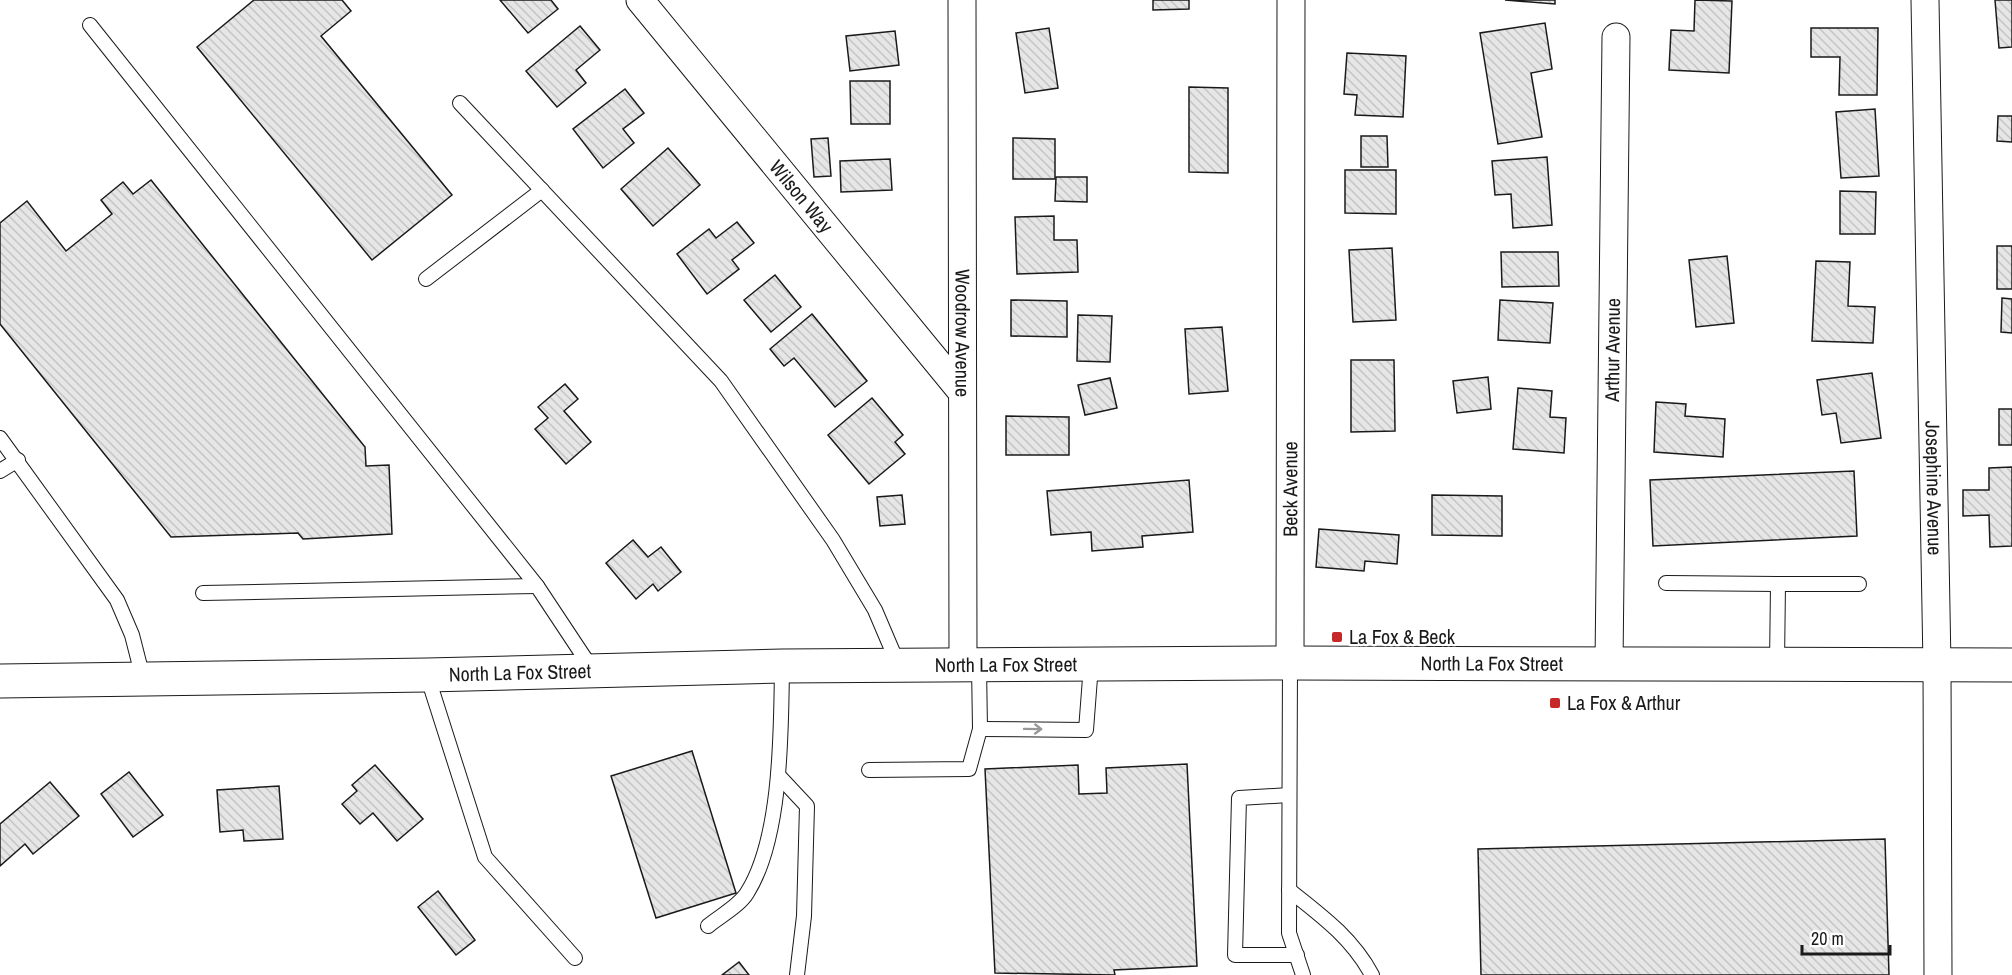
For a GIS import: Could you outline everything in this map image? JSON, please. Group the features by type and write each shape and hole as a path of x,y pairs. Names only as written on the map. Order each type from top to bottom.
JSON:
{"main road":[{"name":"North La Fox Street","path":"0,681 427,675 592,669 782,666 1290,663 2012,665"}],"street":[{"name":"Wilson Way","path":"640,0 961,391"},
{"name":"Woodrow Avenue","path":"962,0 961,391 971,666"},
{"name":"Beck Avenue","path":"1290,663 1291,0"},
{"name":"Josephine Avenue","path":"1925,0 1937,665 1938,975"},
{"name":"Arthur Avenue","path":"1609,664 1616,37"}],"lane":[{"path":"90,25 537,586 592,669"},
{"path":"460,103 721,381 833,540 875,610 898,666"},
{"path":"426,279 542,190"},
{"path":"0,438 117,600 132,635 143,678"},
{"path":"0,471 18,460"},
{"path":"1666,583 1859,584"},
{"path":"1777,664 1778,584"},
{"path":"203,593 537,586"},
{"name":"Beck Avenue","path":"1290,663 1289,933 1303,975"},
{"path":"980,729 1086,730 1090,665"},
{"path":"708,926 746,895 764,857 781,757 782,666"},
{"path":"869,770 969,769 980,729 971,666"},
{"path":"427,675 485,857 575,958"},
{"path":"778,775 807,806 804,916 797,975"},
{"path":"1289,795 1239,798 1235,955 1297,956"},
{"path":"1289,890 1340,930 1362,956 1372,975"}],"building":[{"path":"254,0 342,0 351,11 321,36 452,195 372,260 197,47"},
{"path":"500,0 551,0 558,9 528,33"},
{"path":"1153,0 1189,0 1189,9 1153,10"},
{"path":"1505,0 1555,0 1555,4"},
{"path":"1695,0 1732,1 1729,73 1669,70 1671,30 1694,31"},
{"path":"1995,0 2012,0 2012,47 1999,48"},
{"path":"1545,23 1552,69 1531,73 1542,137 1498,144 1480,33"},
{"path":"580,26 600,50 576,70 586,83 557,107 526,71"},
{"path":"1049,28 1058,88 1025,93 1016,33"},
{"path":"1811,28 1878,28 1877,95 1839,95 1840,57 1811,57"},
{"path":"895,31 899,65 850,71 846,36"},
{"path":"1347,53 1406,56 1403,117 1355,115 1357,95 1344,94"},
{"path":"850,81 890,81 890,124 851,124"},
{"path":"1189,87 1228,88 1228,173 1189,172"},
{"path":"625,89 644,113 623,129 634,143 603,168 573,129"},
{"path":"1875,109 1879,176 1841,178 1836,112"},
{"path":"1998,116 2012,116 2012,142 1997,141"},
{"path":"1361,136 1387,136 1388,167 1361,167"},
{"path":"828,138 831,176 814,177 811,139"},
{"path":"1013,138 1055,139 1055,179 1013,179"},
{"path":"668,148 700,185 653,226 621,189"},
{"path":"1547,157 1552,225 1513,228 1511,194 1495,195 1492,161"},
{"path":"890,159 892,190 841,192 840,161"},
{"path":"1345,170 1396,170 1396,214 1345,213"},
{"path":"1056,177 1087,177 1087,202 1055,201"},
{"path":"151,180 365,447 366,466 389,465 392,534 303,539 298,533 171,537 0,324 0,223 27,201 66,251 112,214 101,200 123,182 133,194"},
{"path":"1840,191 1876,192 1875,234 1840,234"},
{"path":"1054,216 1054,240 1077,240 1078,272 1017,274 1015,217"},
{"path":"737,222 754,243 732,260 739,269 707,294 677,254 709,229 716,238"},
{"path":"1997,246 2012,246 2012,289 1997,289"},
{"path":"1392,248 1396,320 1353,322 1349,250"},
{"path":"1501,252 1558,252 1559,286 1502,287"},
{"path":"1727,256 1734,323 1696,327 1689,260"},
{"path":"1816,261 1850,262 1848,306 1875,307 1873,343 1812,341"},
{"path":"775,275 801,307 771,332 744,300"},
{"path":"2002,298 2012,299 2012,333 2001,332"},
{"path":"1011,300 1067,301 1067,337 1011,336"},
{"path":"1500,300 1553,303 1550,343 1498,340"},
{"path":"812,314 867,381 835,407 794,358 784,366 770,349"},
{"path":"1078,315 1112,316 1110,362 1077,361"},
{"path":"1222,327 1228,391 1189,394 1185,329"},
{"path":"1351,360 1394,360 1395,431 1351,432"},
{"path":"1872,373 1881,438 1841,443 1836,413 1822,415 1817,380"},
{"path":"1488,377 1491,409 1457,413 1453,381"},
{"path":"1110,378 1117,408 1085,415 1078,385"},
{"path":"565,384 578,399 564,411 591,442 566,464 535,429 548,418 538,407"},
{"path":"1518,388 1552,391 1550,417 1566,418 1564,453 1513,449"},
{"path":"872,398 903,435 895,442 905,454 869,484 828,435"},
{"path":"1656,402 1686,404 1685,416 1725,419 1723,457 1654,452"},
{"path":"1999,409 2012,409 2012,445 1999,445"},
{"path":"1006,416 1069,417 1069,455 1006,455"},
{"path":"2012,467 2012,546 1990,547 1989,515 1963,516 1963,490 1989,490 1989,468"},
{"path":"1854,471 1857,536 1653,546 1650,480"},
{"path":"1189,480 1193,532 1142,536 1143,547 1092,551 1091,532 1051,535 1047,491"},
{"path":"902,495 905,524 880,526 877,497"},
{"path":"1432,495 1502,496 1502,536 1432,535"},
{"path":"1319,529 1399,535 1397,564 1365,561 1364,571 1316,567"},
{"path":"633,540 648,557 661,547 681,572 658,591 653,584 636,599 606,563"},
{"path":"692,751 736,893 656,918 611,776"},
{"path":"1187,764 1197,966 1114,970 1115,975 995,973 985,769 1078,765 1079,794 1107,793 1106,768"},
{"path":"375,765 423,819 397,841 373,813 360,824 342,804 357,791 352,785"},
{"path":"129,772 163,815 133,837 101,794"},
{"path":"50,782 79,816 33,854 25,844 0,866 0,824"},
{"path":"279,786 283,839 244,841 243,830 220,832 217,790"},
{"path":"1885,839 1889,975 1481,975 1478,849"},
{"path":"438,891 475,940 456,955 418,907"},
{"path":"739,962 749,975 722,975"}],"place":[{"name":"La Fox & Beck","path":"1337,637"},
{"name":"La Fox & Arthur","path":"1555,703"}]}
